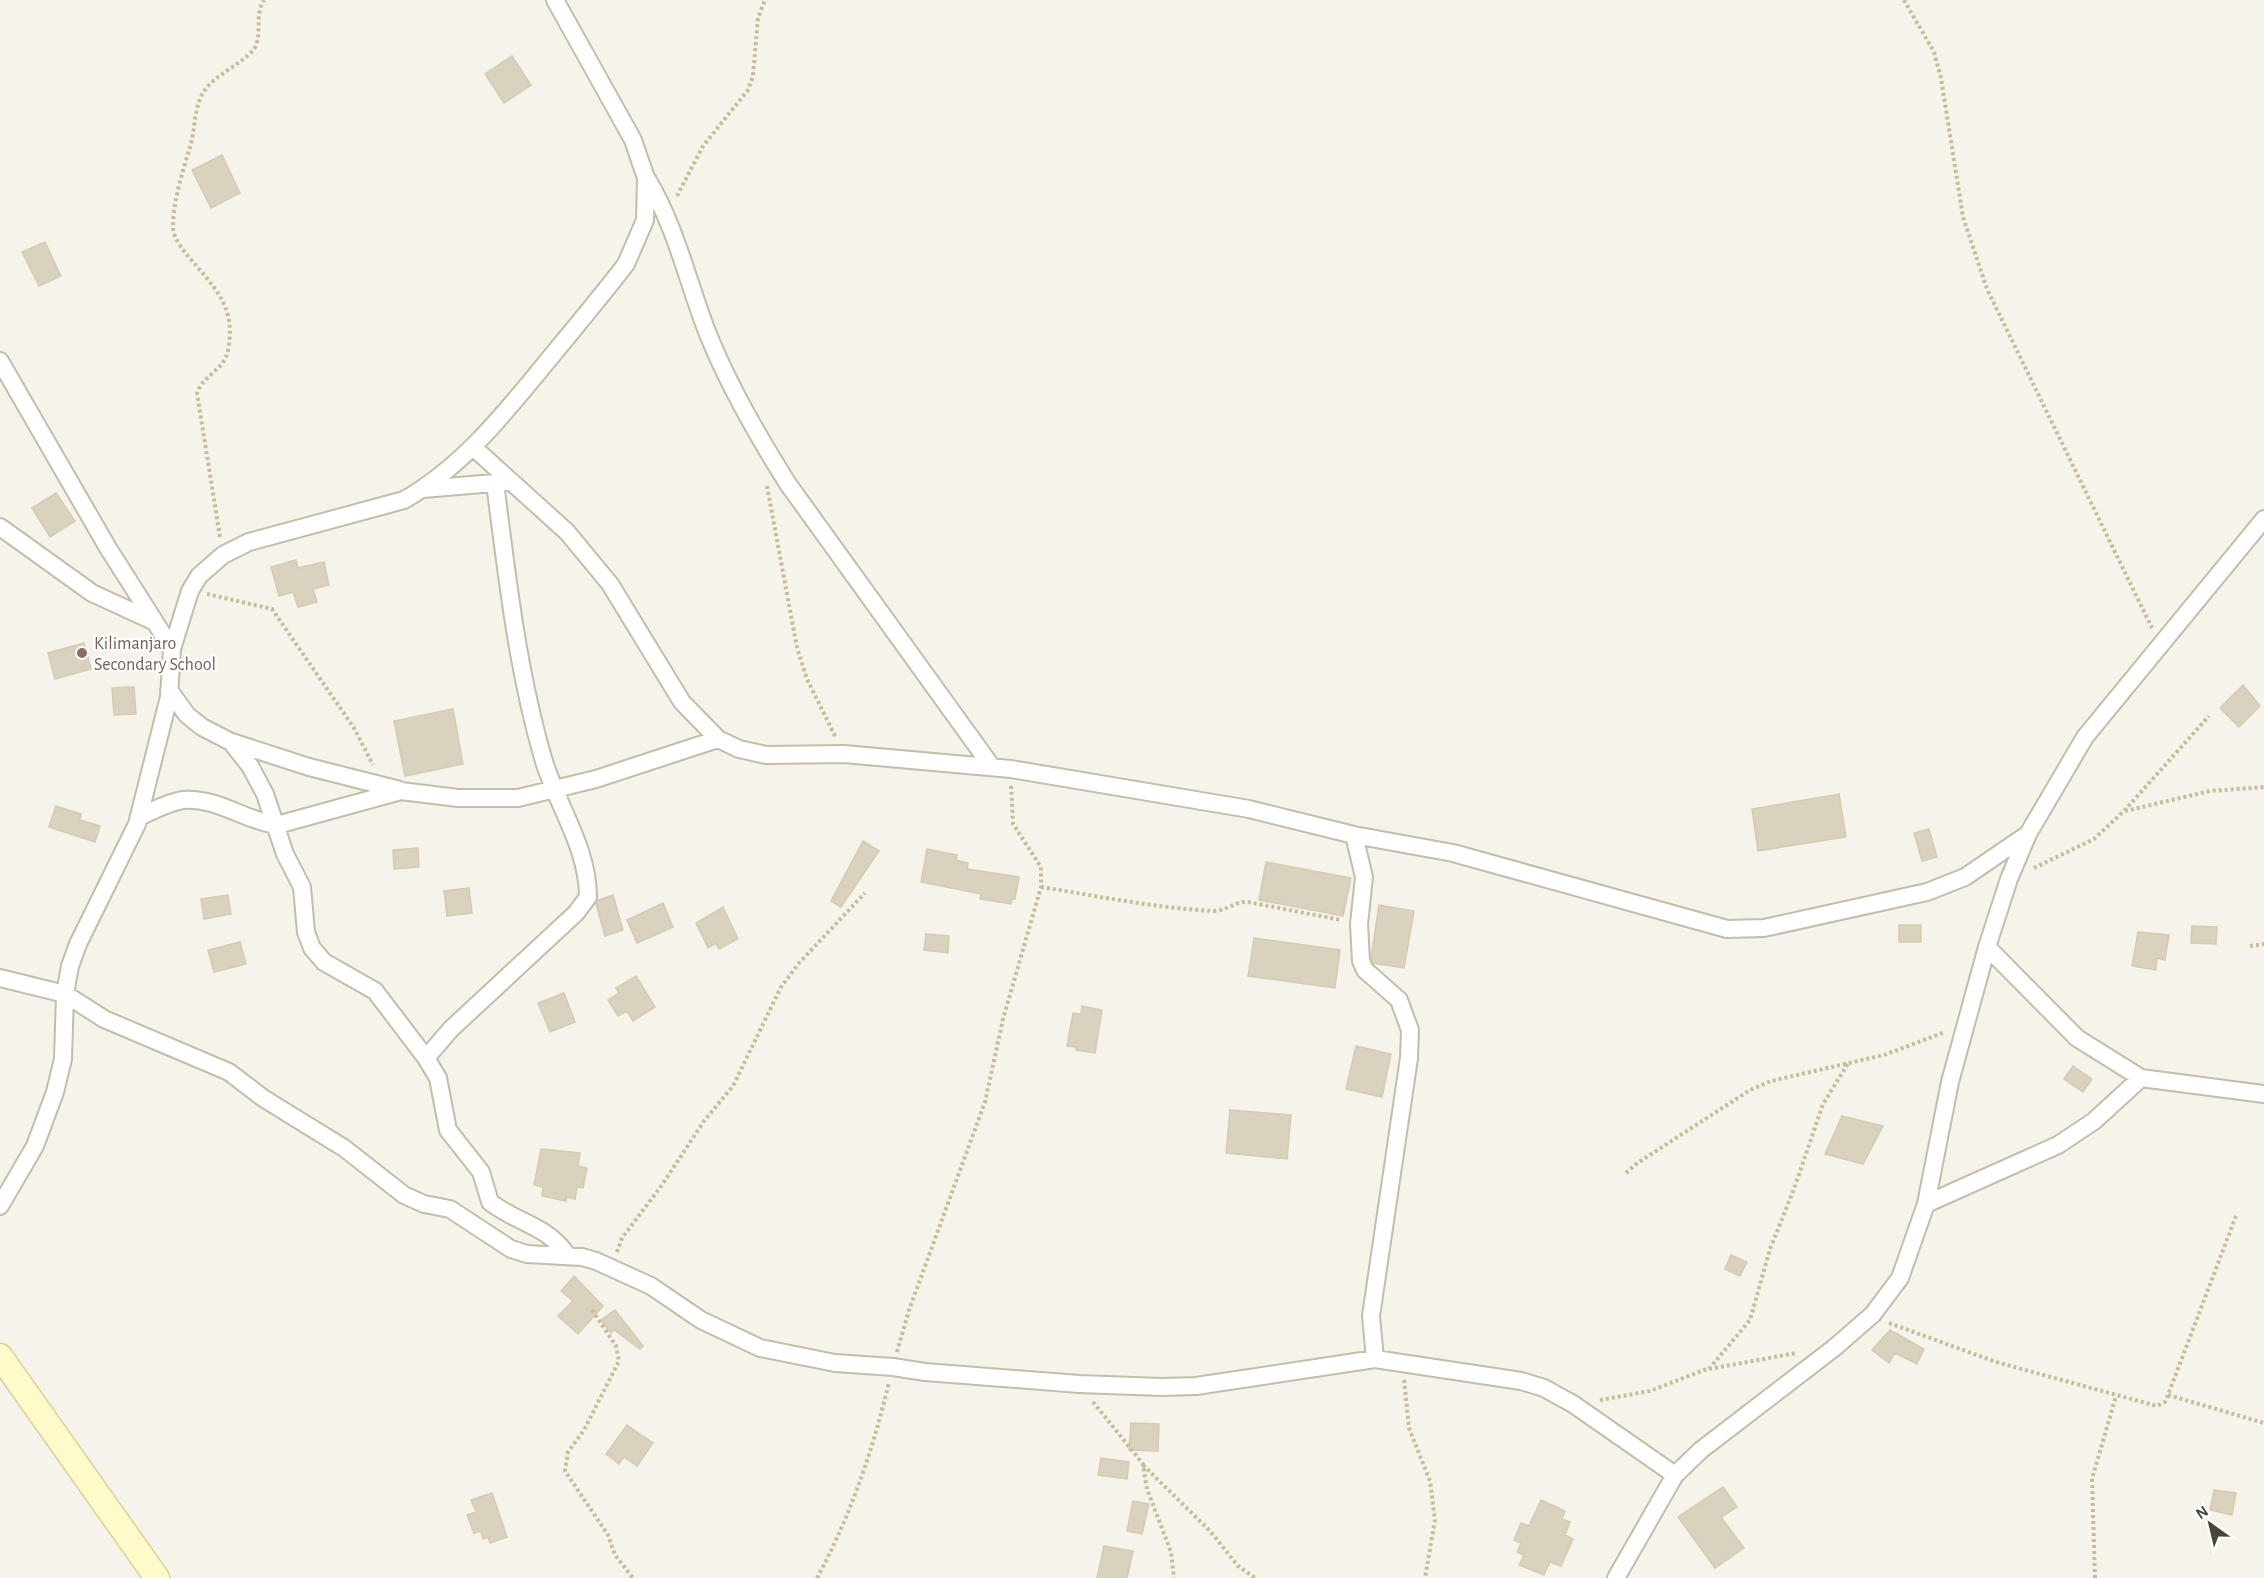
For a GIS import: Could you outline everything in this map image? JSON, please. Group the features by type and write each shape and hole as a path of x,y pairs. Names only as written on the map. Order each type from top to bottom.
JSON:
{"street":[{"path":"555,0 633,140 646,178 667,215 707,330 759,438 788,484 992,767"},
{"path":"0,1206 35,1146 55,1092 63,1059 64,994 78,944 128,846 139,817 169,690 172,649 190,591 199,576 223,555 249,542 404,500 423,489 473,447 507,410 626,264 645,220 646,178"},
{"path":"0,361 108,548 172,649"},
{"path":"473,447 567,532 598,568 622,602 673,689 696,719 718,740 739,749 766,755 844,754 1011,769 1249,809 1354,835 1453,853 1727,929 1747,930 1927,892 1965,877 2028,834"},
{"path":"423,489 514,482"},
{"path":"426,1058 451,1029 576,913 588,897 581,849 553,790 515,642 495,483"},
{"path":"1616,1578 1675,1475 1701,1450 1834,1348 1864,1321 1900,1278 1926,1204 1950,1082 1987,947 2009,879 2028,834 2085,737 2161,648 2264,519"},
{"path":"0,527 92,593 155,622"},
{"path":"169,690 187,715 202,727 231,742 309,767 401,791 494,800 518,798 553,790 718,740"},
{"path":"231,742 257,778 277,825 285,854 302,887 306,932 312,948 324,962 375,991 426,1058 438,1078 448,1130 481,1172 490,1202 543,1230 558,1241 568,1256"},
{"path":"139,817 181,800 198,800 264,824 277,825 401,791"},
{"path":"1354,835 1364,877 1359,924 1360,961 1365,970 1399,1000 1410,1030 1409,1058 1371,1316 1375,1359"},
{"path":"1987,947 2077,1038 2140,1078 2264,1094"},
{"path":"0,978 64,994 104,1019 230,1072 263,1098 344,1148 412,1200 450,1209 511,1249 527,1254 589,1259 613,1268 651,1286 701,1320 760,1348 835,1363 1079,1384 1196,1386 1375,1359 1398,1362 1521,1381 1544,1388 1573,1404 1675,1475"},
{"path":"1926,1204 2058,1145 2094,1121 2140,1078"},
{"path":"0,1356 158,1578"}],"path":[{"path":"210,566 221,536 197,393 204,380 225,360 229,350 229,314 222,298 180,246 173,227 184,160 191,146 201,98 209,85 254,49 258,43 260,5 258,0"},
{"path":"260,5 264,0"},
{"path":"667,215 704,146 748,90 753,76 758,18 765,0"},
{"path":"1904,0 1934,52 1941,78 1963,217 1987,289 2161,648"},
{"path":"766,483 797,648 807,679 844,754"},
{"path":"190,591 272,609 354,728 383,785"},
{"path":"2009,879 2084,846 2124,811 2209,716"},
{"path":"817,1578 835,1546 843,1520 869,1461 909,1310 985,1102 1003,1018 1041,887 1041,867 1013,824 1011,769"},
{"path":"2124,811 2210,791 2264,787"},
{"path":"1041,887 1187,910 1223,911 1237,903 1248,902 1359,924"},
{"path":"613,1268 622,1238 662,1185 704,1121 733,1086 781,987 799,963 865,893"},
{"path":"2250,946 2264,944"},
{"path":"1626,1173 1636,1164 1750,1090 1771,1081 1884,1055 1966,1025"},
{"path":"1709,1369 1750,1320 1770,1249 1823,1104 1849,1062"},
{"path":"1864,1321 1887,1322 1996,1362 2157,1406 2165,1402 2168,1395 2236,1216"},
{"path":"592,1310 616,1346 619,1361 584,1430 568,1452 566,1477 608,1535 615,1555 633,1578"},
{"path":"1573,1404 1650,1391 1709,1369 1834,1348"},
{"path":"1398,1362 1403,1374 1409,1428 1430,1481 1435,1520 1425,1578"},
{"path":"1079,1384 1143,1464 1210,1531 1238,1566 1256,1578"},
{"path":"2168,1395 2264,1422"},
{"path":"2095,1578 2092,1479 2116,1396"},
{"path":"1143,1464 1147,1489 1171,1552 1174,1578"}],"building":[{"path":"512,56 531,85 504,103 485,74"},
{"path":"222,155 240,193 211,208 192,170"},
{"path":"45,242 61,276 39,286 22,252"},
{"path":"56,493 75,521 50,537 32,508"},
{"path":"296,560 298,568 324,562 329,585 313,589 317,602 298,607 293,592 279,596 271,567"},
{"path":"84,643 91,669 55,679 48,653"},
{"path":"2243,685 2260,706 2239,727 2220,708"},
{"path":"134,687 136,714 114,715 112,688"},
{"path":"453,709 463,764 405,776 394,721"},
{"path":"1839,794 1846,837 1758,851 1752,809"},
{"path":"56,806 81,814 80,820 100,826 95,842 49,827"},
{"path":"1929,829 1937,857 1922,861 1914,833"},
{"path":"863,841 879,851 841,907 831,901"},
{"path":"418,848 419,867 394,869 393,850"},
{"path":"927,849 957,855 956,860 968,863 967,869 1019,877 1015,899 1012,899 1011,904 980,899 981,894 921,882"},
{"path":"1266,862 1351,878 1343,916 1259,900"},
{"path":"469,888 472,913 447,916 444,891"},
{"path":"228,895 231,914 204,919 201,899"},
{"path":"613,895 623,930 605,936 596,904 598,900"},
{"path":"663,903 673,927 637,943 627,920"},
{"path":"1379,905 1414,911 1404,968 1373,963 1371,958"},
{"path":"723,907 738,939 719,949 716,943 708,948 696,923"},
{"path":"1899,925 1921,925 1921,942 1899,942"},
{"path":"2192,926 2217,927 2216,944 2191,943"},
{"path":"2138,932 2169,935 2165,960 2157,958 2156,970 2132,966"},
{"path":"926,934 949,936 948,953 924,950"},
{"path":"1254,938 1340,950 1335,988 1248,976"},
{"path":"240,942 246,964 214,972 208,950"},
{"path":"636,976 655,1007 633,1021 627,1011 618,1016 608,1000 619,993 616,988"},
{"path":"564,993 575,1022 550,1032 538,1003"},
{"path":"1082,1006 1102,1010 1095,1053 1067,1046 1073,1013 1081,1014"},
{"path":"1356,1046 1391,1054 1382,1097 1346,1089"},
{"path":"2073,1066 2092,1079 2083,1092 2064,1079"},
{"path":"1230,1110 1291,1115 1287,1159 1226,1153"},
{"path":"1842,1116 1883,1126 1863,1164 1825,1154"},
{"path":"541,1149 580,1153 578,1166 587,1168 583,1188 577,1187 575,1199 567,1197 566,1201 542,1196 543,1187 534,1185"},
{"path":"1731,1255 1747,1262 1740,1276 1725,1269"},
{"path":"574,1276 603,1306 578,1334 558,1316 573,1301 561,1291"},
{"path":"615,1310 643,1346 640,1349 614,1330 611,1333 601,1320"},
{"path":"1890,1330 1924,1349 1917,1364 1895,1353 1889,1363 1872,1350"},
{"path":"1131,1423 1159,1424 1158,1451 1129,1450"},
{"path":"627,1425 653,1443 637,1466 624,1457 619,1464 606,1454"},
{"path":"1101,1458 1129,1462 1127,1479 1098,1475"},
{"path":"1723,1487 1737,1507 1721,1517 1744,1548 1715,1568 1678,1517"},
{"path":"2214,1490 2236,1493 2232,1515 2210,1510"},
{"path":"492,1493 507,1537 490,1543 488,1537 483,1539 481,1531 474,1533 467,1515 476,1512 471,1500"},
{"path":"1541,1500 1565,1511 1562,1519 1570,1522 1565,1535 1573,1539 1561,1566 1550,1562 1544,1575 1519,1565 1524,1555 1517,1552 1521,1543 1514,1540 1521,1523 1529,1526"},
{"path":"1133,1501 1149,1504 1142,1534 1127,1531"},
{"path":"1104,1546 1133,1551 1127,1578 1097,1578"}],"place":[{"name":"Kilimanjaro Secondary School","path":"82,653"}]}
